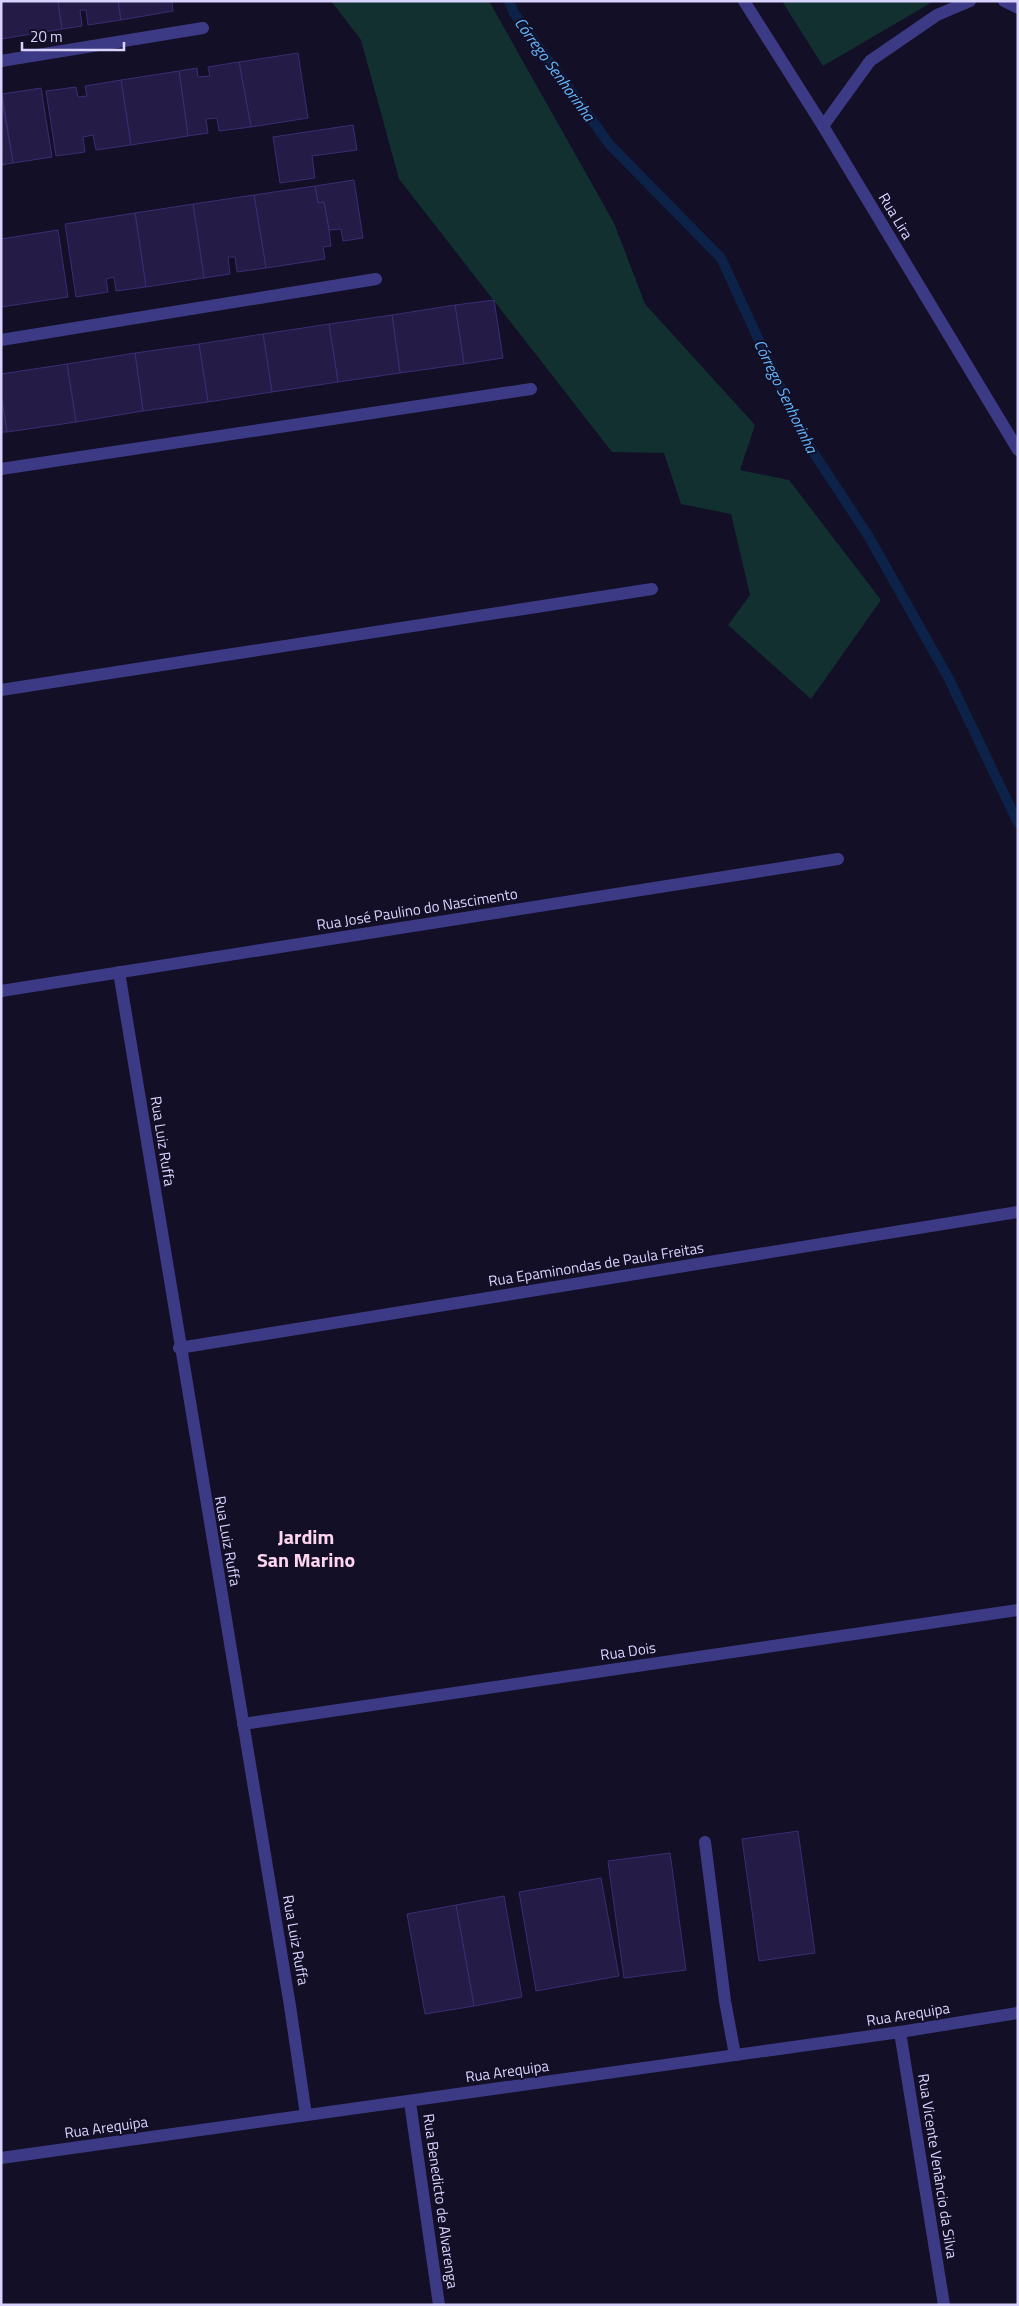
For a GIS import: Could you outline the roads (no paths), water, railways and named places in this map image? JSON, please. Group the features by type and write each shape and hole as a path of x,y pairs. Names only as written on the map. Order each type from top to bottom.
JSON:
{"street":[{"name":"Rua Lira","path":"744,1 823,126 1018,450"},
{"path":"823,126 870,61 938,15 970,1"},
{"path":"1004,1 1018,8"},
{"path":"1,61 203,28"},
{"path":"1,340 376,279"},
{"path":"1,468 531,389"},
{"path":"1,690 652,590"},
{"name":"Rua José Paulino do Nascimento","path":"1,991 838,859"},
{"name":"Rua Luiz Ruffa","path":"119,972 179,1348 290,2006 306,2115"},
{"name":"Rua Epaminondas de Paula Freitas","path":"179,1348 1018,1212"},
{"name":"Rua Dois","path":"243,1724 1018,1610"},
{"path":"705,1842 725,2001 735,2055"},
{"name":"Rua Arequipa","path":"1,2158 410,2102 900,2032 1018,2013"},
{"name":"Rua Vicente Venâncio da Silva","path":"900,2032 944,2305"},
{"name":"Rua Benedicto de Alvarenga","path":"410,2102 439,2305"}],"waterway":[{"name":"Córrego Senhorinha","path":"509,1 514,13 610,145 721,258 804,438 869,537 949,679 1018,823"}],"district":[{"name":"Jardim San Marino","path":"306,1548"}]}
